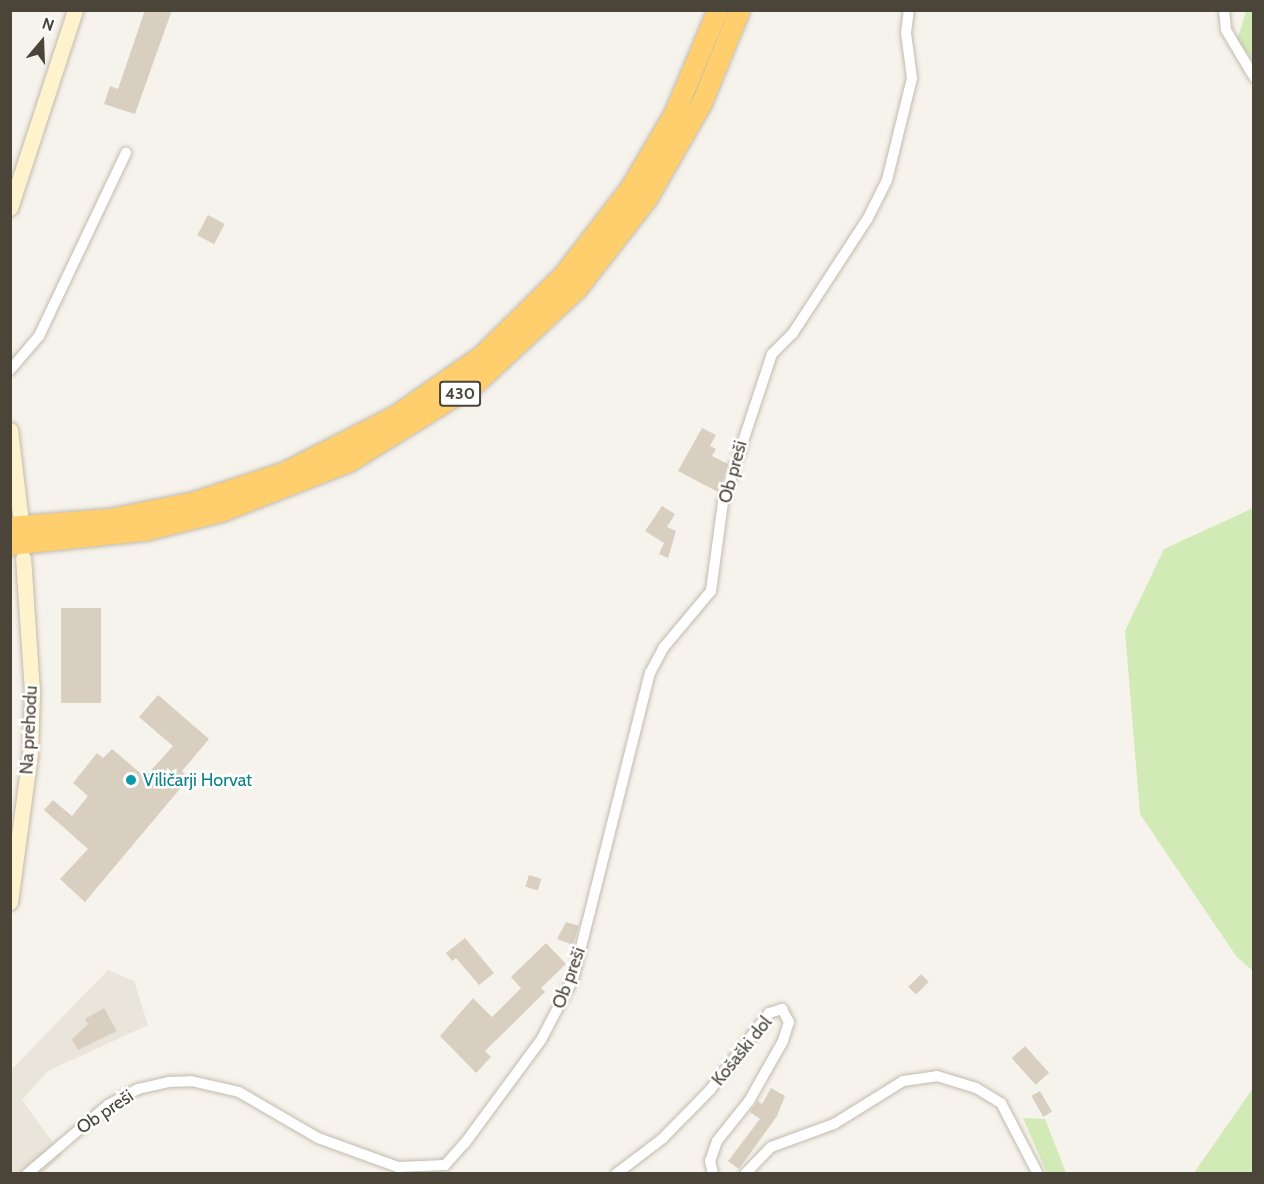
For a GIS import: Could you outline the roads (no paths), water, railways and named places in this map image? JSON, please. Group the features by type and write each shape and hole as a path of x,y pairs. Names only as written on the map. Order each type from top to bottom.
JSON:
{"highway":[{"name":"430","path":"15,521 110,519 195,502 286,472 396,416 482,356 564,275 631,188 675,113 718,10"},
{"name":"430","path":"17,552 132,532 221,512 349,462 475,384 577,289 647,199 702,103 740,10"}],"street":[{"path":"10,208 75,10"},
{"name":"Ob preši","path":"27,1173 108,1105 138,1089 191,1081 238,1092 318,1138 371,1160 424,1169 446,1169 541,1040 573,979 650,673 664,647 711,591 723,502 753,400 772,354 793,333 868,218 887,180 912,78 906,33 909,10"},
{"path":"1224,10 1227,30 1254,77"},
{"path":"10,370 39,336 126,153"},
{"path":"10,430 15,521"},
{"name":"Na prehodu","path":"10,902 30,755 32,692 17,552"},
{"name":"Košaški dol","path":"616,1173 662,1139 710,1090 769,1013 782,1009 789,1022 783,1041 749,1101 717,1141 710,1161 713,1173"},
{"path":"745,1173 771,1147 834,1124 903,1081 937,1076 976,1088 1000,1104 1038,1173"}],"place":[{"name":"Viličarji Horvat","path":"131,780"}]}
